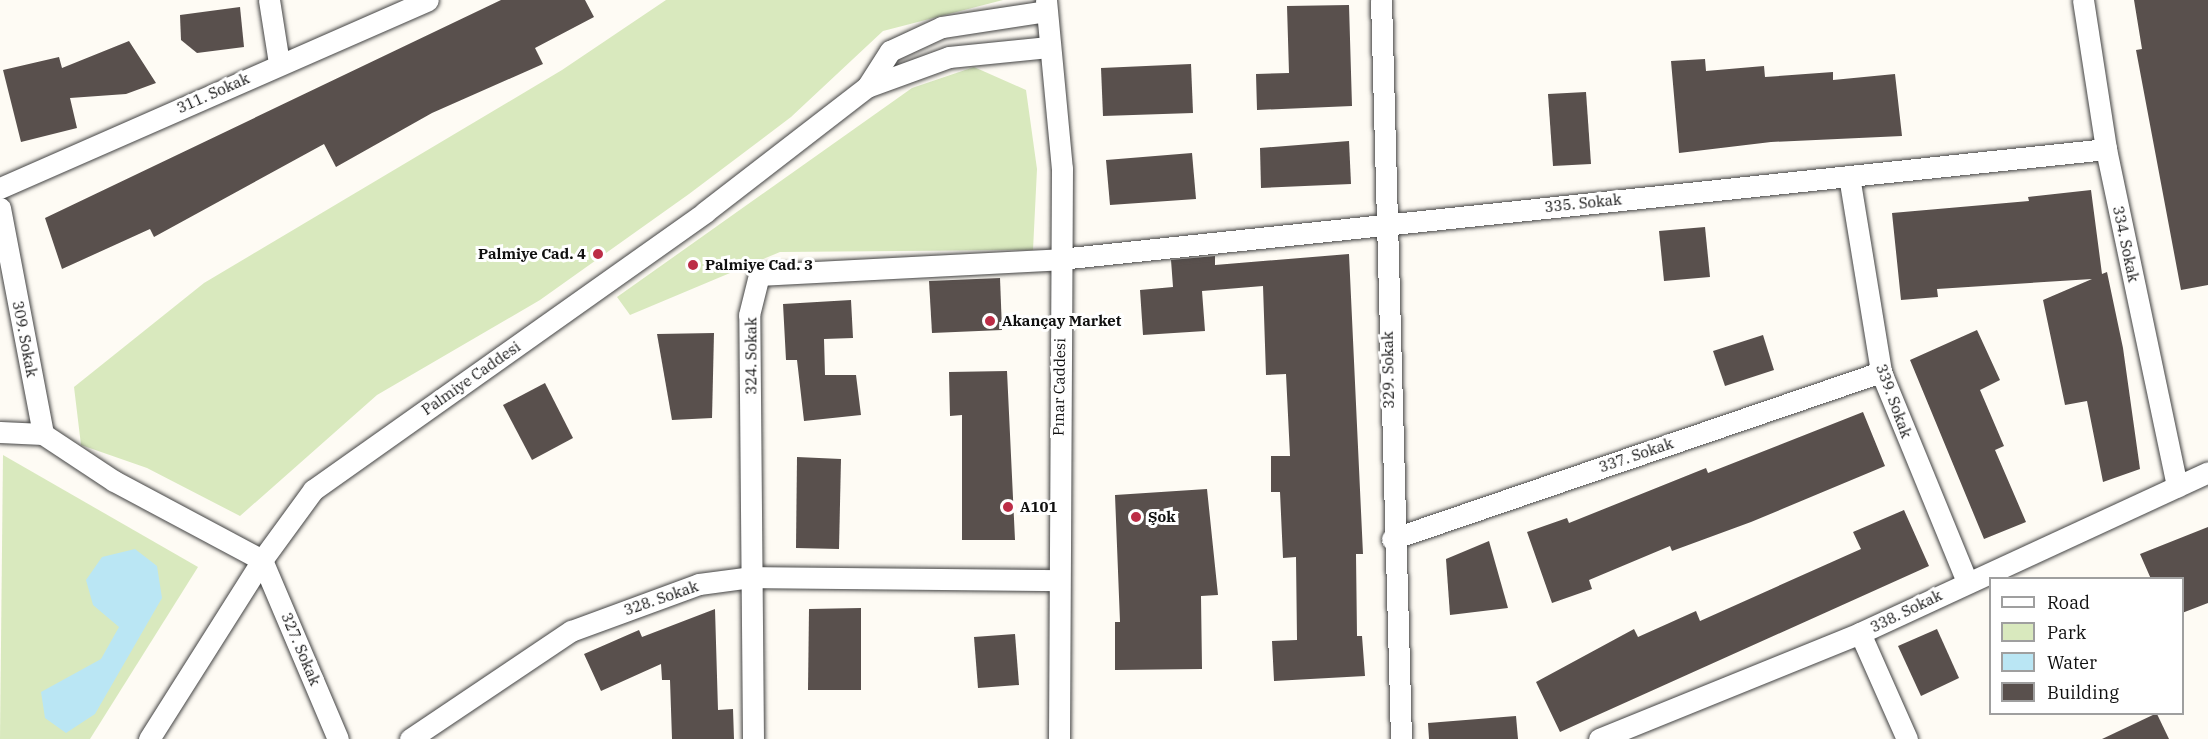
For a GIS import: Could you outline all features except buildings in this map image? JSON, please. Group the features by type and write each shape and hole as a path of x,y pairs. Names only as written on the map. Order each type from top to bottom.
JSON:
{"street":[{"path":"269,0 279,63"},
{"name":"311. Sokak","path":"0,188 279,63 428,0"},
{"name":"329. Sokak","path":"1381,0 1392,539 1401,739"},
{"name":"334. Sokak","path":"2083,0 2106,149 2177,487"},
{"name":"Pınar Caddesi","path":"1046,5 1062,168 1056,580 1059,739"},
{"name":"Palmiye Caddesi","path":"867,87 890,51 942,27 1046,5"},
{"name":"Palmiye Caddesi","path":"149,739 262,560 313,490 705,212 867,87 950,57 1049,47"},
{"name":"335. Sokak","path":"1060,259 2106,149"},
{"name":"339. Sokak","path":"1849,176 1881,372 1967,582"},
{"name":"309. Sokak","path":"0,208 43,434"},
{"name":"324. Sokak","path":"753,739 749,315 759,275 1060,259"},
{"name":"337. Sokak","path":"1392,539 1881,372"},
{"path":"0,432 43,434 114,481 262,560"},
{"name":"338. Sokak","path":"1599,739 1860,633 2208,472"},
{"name":"327. Sokak","path":"262,560 338,739"},
{"name":"328. Sokak","path":"410,739 571,631 699,584 751,577 1056,580"},
{"path":"1860,633 1907,739"}],"green space":[{"path":"666,0 1003,0 883,31 791,117 689,194 540,300 377,395 240,516 147,468 81,445 74,387 204,283 562,70"},
{"path":"974,67 1026,90 1037,169 1033,250 780,252 630,315 617,297 912,88"},
{"path":"3,455 198,567 90,739 0,739"}],"water":[{"path":"135,549 157,566 162,598 95,714 66,733 45,718 41,692 101,659 119,627 93,605 86,580 102,557"}],"place":[{"name":"Palmiye Cad. 4","path":"598,254"},
{"name":"Palmiye Cad. 3","path":"693,265"},
{"name":"Akançay Market","path":"990,321"},
{"name":"A101","path":"1008,507"},
{"name":"Şok","path":"1136,517"}]}
